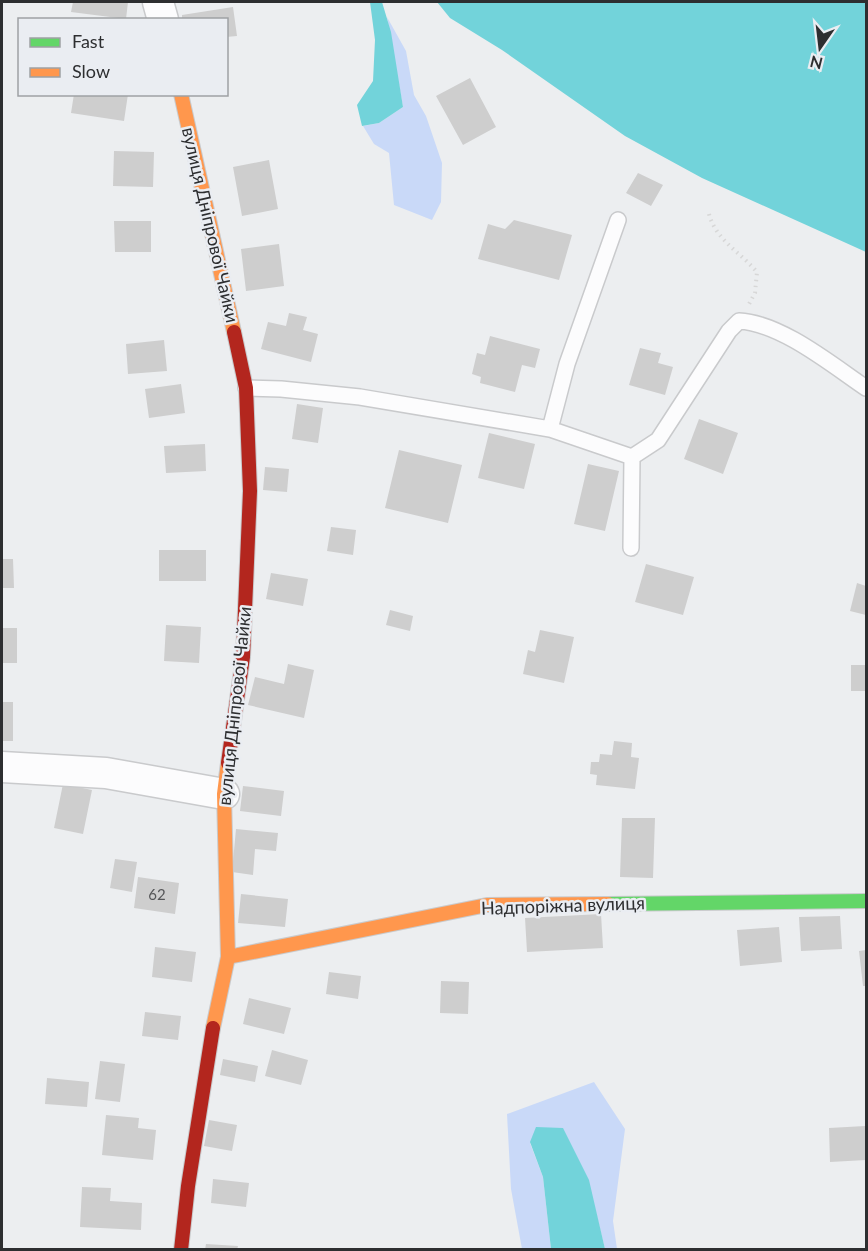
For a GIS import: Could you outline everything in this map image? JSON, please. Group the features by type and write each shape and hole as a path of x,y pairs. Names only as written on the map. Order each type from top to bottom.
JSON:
{"street":[{"path":"158,2 162,18"},
{"name":"вулиця Дніпрової Чайки","path":"181,96 246,388 250,491 243,657 224,794 228,957 210,1045 188,1186 181,1250"},
{"path":"2,767 106,773 224,794"},
{"name":"Надпоріжна вулиця","path":"228,957 487,905 867,900"}],"lane":[{"path":"550,429 567,364 618,220"},
{"path":"632,458 658,440 729,332 741,321 752,322 798,343 867,388"},
{"path":"246,388 281,388 360,397 550,429 632,458"},
{"path":"631,548 632,458"}],"path":[{"path":"709,214 713,231 744,256 757,272 754,293 741,321"}],"shaded area":[{"path":"387,17 406,51 414,95 426,116 442,163 441,202 432,220 394,205 389,153 374,144 363,126 379,123 403,107"},
{"path":"594,1082 625,1129 613,1221 617,1249 605,1249 588,1180 530,1143 543,1177 551,1249 522,1249 511,1189 507,1114"}],"water":[{"path":"370,2 382,2 391,32 403,107 379,123 362,126 357,105 373,81 375,40"},
{"path":"437,2 866,2 866,252 702,178 625,136 502,50 450,18"},
{"path":"536,1127 563,1128 589,1180 605,1249 551,1249 543,1177 530,1142"}],"building":[{"path":"73,2 128,2 126,18 71,12"},
{"path":"233,7 237,36 228,37 228,18 182,18 182,15"},
{"path":"470,78 496,127 463,145 436,96"},
{"path":"74,96 128,96 124,121 71,113"},
{"path":"114,151 154,152 153,187 113,186"},
{"path":"269,160 278,209 242,216 233,167"},
{"path":"638,173 663,185 651,206 626,193"},
{"path":"514,220 572,235 559,280 478,259 488,224 505,229"},
{"path":"114,221 151,221 151,252 115,252"},
{"path":"279,244 284,286 246,291 241,249"},
{"path":"289,313 307,317 303,330 318,334 311,362 261,349 268,322 286,326"},
{"path":"490,336 540,349 535,368 522,365 515,392 480,383 481,377 472,374 477,353 485,355"},
{"path":"164,340 167,371 128,374 126,344"},
{"path":"640,348 661,353 658,363 673,367 665,395 629,385"},
{"path":"181,384 185,413 149,418 145,389"},
{"path":"297,404 323,408 318,443 292,439"},
{"path":"699,419 738,433 723,474 684,459"},
{"path":"489,433 535,444 524,489 478,478"},
{"path":"205,444 206,471 166,473 164,446"},
{"path":"399,450 462,465 448,523 385,508"},
{"path":"588,464 619,471 605,531 574,524"},
{"path":"265,467 289,469 287,492 263,490"},
{"path":"331,527 356,530 353,555 327,551"},
{"path":"159,550 206,550 206,581 159,581"},
{"path":"2,559 13,559 14,588 2,588"},
{"path":"646,564 694,577 683,615 635,602"},
{"path":"271,573 308,579 303,606 266,599"},
{"path":"857,583 866,586 866,615 850,611"},
{"path":"390,610 413,616 410,631 386,625"},
{"path":"166,625 201,627 199,663 164,661"},
{"path":"2,628 17,628 17,663 2,663"},
{"path":"540,630 574,637 564,683 523,674 528,650 535,652"},
{"path":"288,664 314,670 304,718 248,705 255,677 284,684"},
{"path":"851,665 866,665 866,691 851,691"},
{"path":"2,702 13,702 13,741 2,741"},
{"path":"614,741 632,743 631,757 639,758 635,789 596,785 597,775 590,774 591,762 599,762 600,754 612,755"},
{"path":"63,784 92,790 83,834 54,828"},
{"path":"243,786 284,791 281,816 240,811"},
{"path":"622,818 655,818 653,878 620,877"},
{"path":"236,829 278,833 276,851 255,849 253,875 232,872"},
{"path":"115,859 137,862 132,892 110,888"},
{"path":"138,877 179,883 175,914 134,908"},
{"path":"241,894 288,899 285,927 238,923"},
{"path":"601,914 603,948 527,952 525,918"},
{"path":"840,916 842,949 801,951 799,917"},
{"path":"779,927 782,962 740,966 737,930"},
{"path":"155,947 196,952 192,982 152,977"},
{"path":"866,950 866,986 863,986 859,951"},
{"path":"329,972 361,976 358,999 326,994"},
{"path":"441,981 469,982 468,1014 440,1013"},
{"path":"249,998 291,1008 284,1034 243,1024"},
{"path":"145,1012 181,1016 178,1040 142,1036"},
{"path":"272,1050 308,1060 301,1085 265,1076"},
{"path":"223,1059 258,1066 255,1082 220,1075"},
{"path":"100,1061 125,1064 120,1102 95,1099"},
{"path":"47,1078 89,1082 87,1107 45,1104"},
{"path":"106,1115 139,1118 138,1128 156,1130 153,1160 102,1155"},
{"path":"209,1120 237,1125 232,1151 204,1146"},
{"path":"865,1126 866,1160 830,1162 829,1128"},
{"path":"213,1179 249,1183 246,1207 211,1203"},
{"path":"82,1187 111,1188 110,1201 142,1203 141,1230 80,1227"},
{"path":"206,1244 238,1246 237,1250 205,1250"}],"traffic: fast":[{"path":"608,904 866,901"}],"traffic: slow":[{"path":"181,96 234,332"},
{"path":"213,1028 228,957 224,794 228,763"},
{"path":"228,957 487,905 608,904"}],"traffic: jam":[{"path":"228,763 243,657 250,491 246,388 234,332"},
{"path":"181,1250 188,1186 213,1028"}]}
